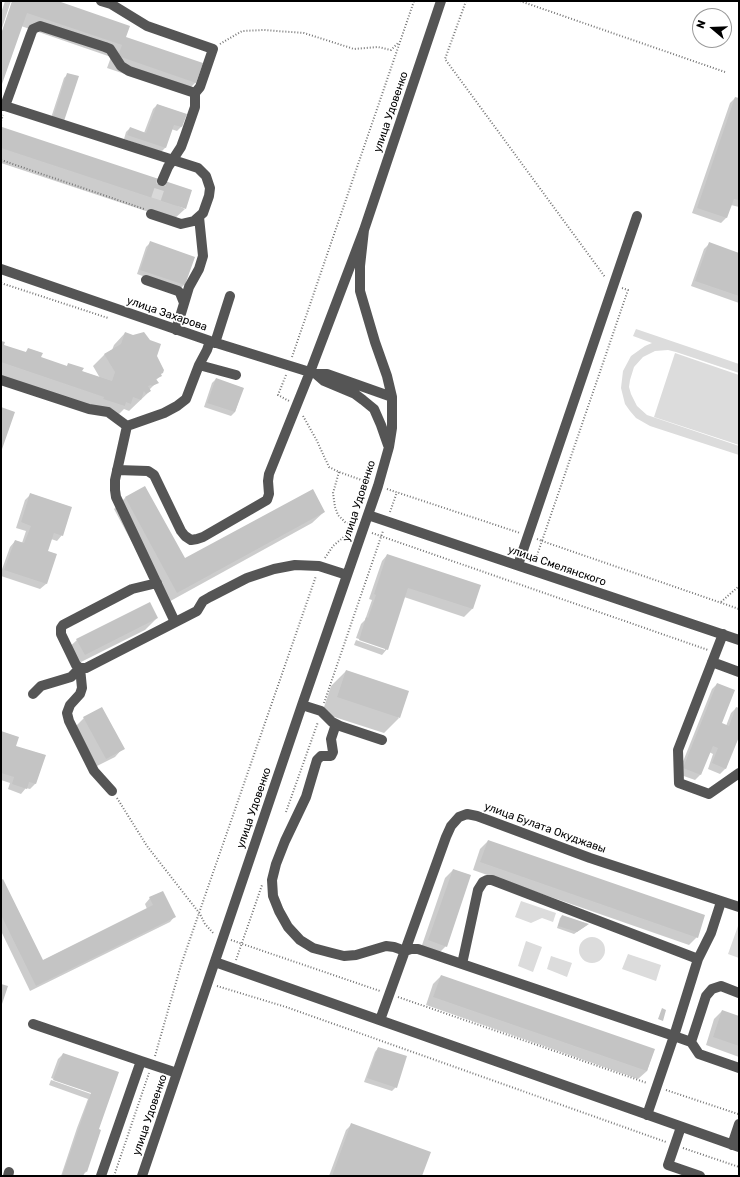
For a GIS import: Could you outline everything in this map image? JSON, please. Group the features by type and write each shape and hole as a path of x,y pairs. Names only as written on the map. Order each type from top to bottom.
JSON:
{"street":[{"path":"101,1 111,4 147,26 213,49 200,88 195,93 195,107 181,147 162,180"},
{"name":"улица Удовенко","path":"117,470 148,470 154,475 181,531 191,540 197,540 267,500 269,494 269,474 296,406 317,376 364,230 441,1"},
{"path":"147,211 181,224 194,221 203,213 209,196 210,188 206,176 198,168 173,159 3,106 33,29 40,26 105,47 110,49 121,66 129,71 195,93"},
{"path":"518,565 637,216"},
{"path":"176,330 189,287 199,269 203,256 199,217"},
{"name":"улица Удовенко","path":"142,1176 378,486 389,447 392,428 392,397 387,376 376,346 360,291 360,266 364,230"},
{"name":"улица Захарова","path":"1,269 176,330 317,376"},
{"path":"146,280 178,291 184,303"},
{"path":"127,426 164,413 186,399 199,365 213,342 230,296"},
{"path":"199,365 236,375"},
{"path":"317,376 327,374 392,397"},
{"path":"317,376 355,394 374,409 382,425 389,447"},
{"path":"1,380 89,409 108,412 127,426"},
{"path":"374,409 392,411"},
{"path":"127,426 117,470 115,490 116,497 175,622"},
{"name":"улица Смелянского","path":"368,515 739,640"},
{"path":"33,694 41,686 71,677 80,668 86,668 197,612 203,601 210,596 247,578 274,569 295,565 319,566 347,575"},
{"path":"112,791 94,771 69,721 67,713 70,705 80,694 82,688 80,668 75,663 61,634 61,628 63,625 132,589 157,583"},
{"path":"723,634 678,750 679,783 709,794 739,772"},
{"path":"714,657 739,672"},
{"path":"302,705 321,711 328,719 336,724 382,740"},
{"path":"336,724 331,739 333,752 331,756 321,756 317,760 306,797 285,841 276,864 272,880 273,896 279,911 288,927 300,940 313,948 344,956 356,955 386,946 405,951 418,949 691,1042 699,1054 739,1068"},
{"name":"улица Булата Окуджавы","path":"380,1020 446,837 451,826 459,817 467,814 477,816 590,858 739,908"},
{"path":"462,964 478,890 483,882 487,880 492,880 698,959"},
{"path":"647,1115 698,959 712,933 721,902"},
{"path":"215,962 735,1146 739,1124"},
{"path":"691,1042 706,996 712,989 721,986 739,993"},
{"path":"33,1024 177,1073"},
{"path":"101,1176 141,1061"},
{"path":"681,1127 668,1165 700,1176"}],"path":[{"path":"414,1 278,395 296,406 316,438 329,467 339,472 739,609"},
{"path":"466,1 445,59 610,283 628,290 532,570"},
{"path":"520,1 726,72"},
{"path":"213,49 235,33 242,31 275,30 304,33 354,49 378,47 391,50 399,42"},
{"path":"1,160 147,211"},
{"path":"1,283 109,318"},
{"path":"114,1176 152,1065 181,965 319,566 333,546 356,527 345,522 338,515 335,507 333,493 339,472"},
{"path":"285,816 397,492"},
{"path":"363,530 714,657"},
{"path":"721,602 739,586"},
{"path":"233,968 262,884"},
{"path":"208,984 286,1007 674,1146 739,1167"}],"shaded area":[{"path":"636,329 739,364 739,373 676,352 668,350 655,351 643,357 634,367 629,387 637,406 647,415 739,446 739,455 650,426 636,418 630,411 625,404 621,388 623,371 631,356 652,343 633,336"},
{"path":"675,353 739,375 739,445 654,417"},
{"path":"521,901 556,913 553,922 542,918 531,923 515,917"},
{"path":"738,926 739,927 739,958 728,954"},
{"path":"592,937 601,941 605,950 601,959 592,963 583,959 579,950 583,941"},
{"path":"526,941 542,947 533,972 518,966"},
{"path":"628,954 661,965 656,981 622,969"},
{"path":"551,956 572,963 567,977 547,969"}],"building":[{"path":"12,1 58,1 130,26 126,37 203,63 196,83 118,56 122,45 27,13 1,87 1,34"},
{"path":"67,73 79,76 64,121 53,117"},
{"path":"735,97 739,98 739,200 734,199 727,218 697,208"},
{"path":"157,104 187,114 182,127 174,125 166,148 127,135 130,127 146,133"},
{"path":"2,127 192,190 186,209 1,148"},
{"path":"150,241 195,257 185,285 140,270"},
{"path":"709,242 739,253 739,296 695,281"},
{"path":"125,332 133,335 144,332 150,340 161,344 157,356 164,370 161,374 162,376 156,379 159,383 148,386 151,391 146,394 144,391 141,400 133,397 131,404 126,402 125,406 103,399 104,397 1,362 1,341 5,342 4,345 26,352 28,348 43,353 41,357 67,366 68,363 84,368 82,371 112,381 115,372 104,354 121,344"},
{"path":"216,378 244,388 235,412 207,403"},
{"path":"1,407 15,412 1,452"},
{"path":"145,486 185,558 313,489 325,512 177,593 125,497"},
{"path":"30,493 72,507 63,536 54,533 48,551 57,554 47,584 4,570 15,540 24,543 31,526 21,522"},
{"path":"387,554 481,585 473,609 408,588 388,650 359,640 366,617 368,618 376,595 374,594"},
{"path":"150,602 158,618 85,655 76,639"},
{"path":"346,670 409,691 400,718 337,697"},
{"path":"717,683 735,690 722,723 729,726 736,707 739,708 739,737 726,769 712,763 718,748 713,746 701,775 683,768"},
{"path":"102,707 125,749 106,759 83,717"},
{"path":"1,731 19,737 16,746 46,755 36,784 29,782 27,789 12,784 14,777 1,773"},
{"path":"488,840 705,915 698,938 480,862"},
{"path":"453,869 471,875 447,947 428,940"},
{"path":"3,879 43,960 153,905 149,897 163,891 176,917 36,986 1,915 1,880"},
{"path":"562,915 589,924 577,932 558,926"},
{"path":"441,975 655,1049 647,1071 433,997"},
{"path":"1,984 8,986 1,1007"},
{"path":"662,1008 666,1010 663,1021 658,1019"},
{"path":"722,1010 739,1016 739,1046 713,1037"},
{"path":"378,1047 407,1056 397,1088 367,1078"},
{"path":"63,1053 119,1072 99,1129 101,1130 87,1172 85,1171 83,1176 62,1176 91,1093 53,1080"},
{"path":"351,1123 431,1152 422,1176 332,1176"}],"tunnel":[{"path":"156,199 162,181"}]}
